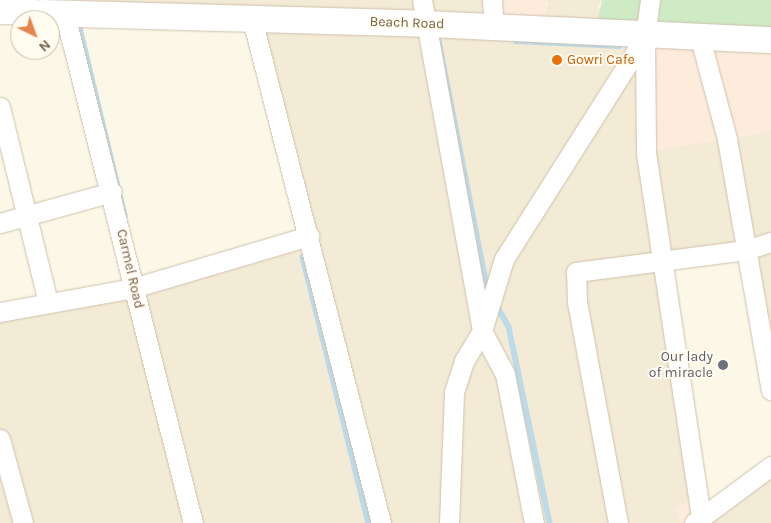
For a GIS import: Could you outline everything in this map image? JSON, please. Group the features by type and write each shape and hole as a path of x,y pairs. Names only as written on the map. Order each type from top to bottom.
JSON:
{"main road":[{"name":"Beach Road","path":"30,9 252,19 425,12 494,28 645,37 771,40"}],"street":[{"path":"492,0 494,28"},
{"path":"650,0 645,37 646,153 664,262 699,521 771,466"},
{"name":"Carmel Road","path":"30,9 112,192 133,288 193,523"},
{"path":"425,12 482,331 504,374 534,523"},
{"path":"252,19 381,523"},
{"path":"449,523 454,392 464,361 482,331 504,259 645,37"},
{"path":"700,38 728,138 771,390"},
{"path":"0,107 30,215 48,303"},
{"path":"0,223 112,192"},
{"path":"0,312 133,288 308,236"},
{"path":"618,523 577,301 576,272 746,250 771,242"},
{"path":"0,439 23,523"}],"shaded area":[{"path":"28,0 492,0 548,6 546,0 602,0 598,7 645,37 727,139 771,130 771,390 746,250 664,263 698,499 675,508 682,523 0,523 0,312 308,236 252,19 65,15 60,13 60,10 53,10"},
{"path":"492,0 546,0 545,32 494,28"},
{"path":"645,37 771,40 771,130 646,153"},
{"path":"771,466 771,523 694,523"},
{"path":"698,499 694,523 682,523 675,508"}],"green space":[{"path":"602,0 771,0 771,40 597,23"}],"waterway":[{"path":"79,24 125,216"},
{"path":"437,31 488,290"},
{"path":"516,41 619,46"},
{"path":"303,257 369,523"},
{"path":"495,302 509,327 550,523"}],"place":[{"name":"Gowri Cafe","path":"557,60"},
{"name":"Our lady of miracle","path":"723,365"}]}
